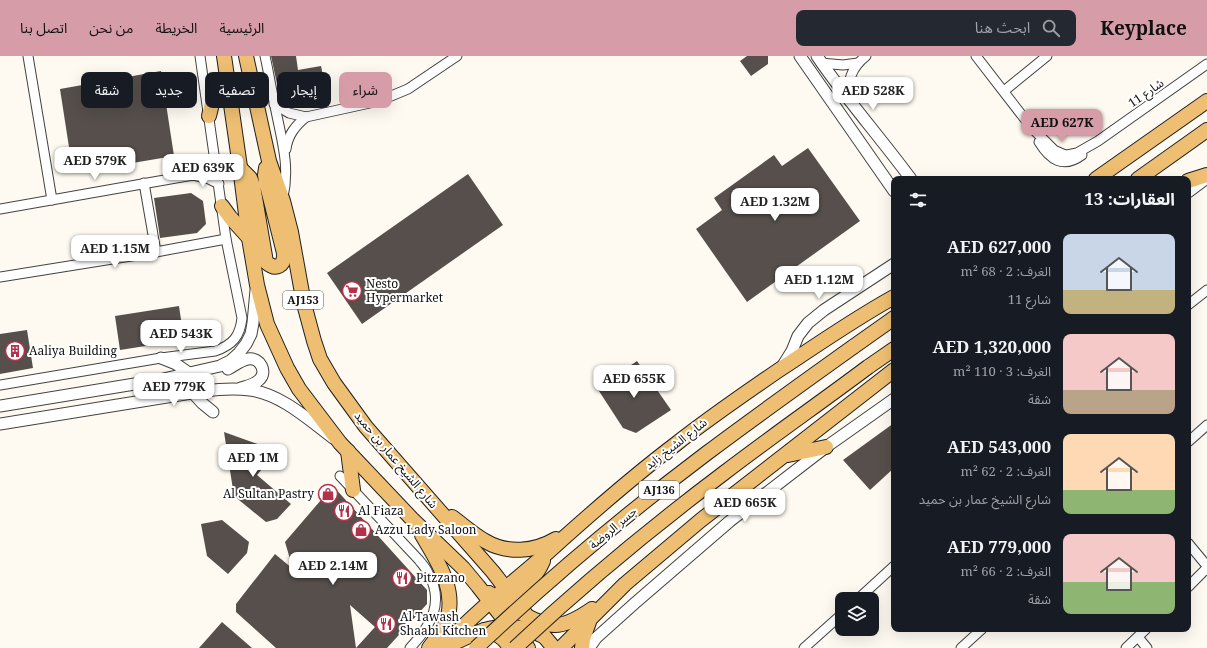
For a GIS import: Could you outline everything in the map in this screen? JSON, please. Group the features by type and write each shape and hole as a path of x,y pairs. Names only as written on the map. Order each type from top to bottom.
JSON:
{"main road":[{"name":"شارع الشيخ عمار بن حميد","path":"224,56 227,72"},
{"name":"شارع الشيخ عمار بن حميد","path":"246,56 270,160 291,232 304,304 320,359 334,383 366,427 493,572 503,599 514,639 528,648"},
{"path":"1100,176 1207,101"},
{"path":"209,116 210,108"},
{"name":"شارع الشيخ عمار بن حميد","path":"232,108 249,238 257,285 267,324 287,368 303,395 344,447 478,586 503,599 531,618 554,648"},
{"path":"1142,176 1207,130"},
{"path":"240,168 250,178 254,186 266,262 270,266 276,267 282,264 285,259 266,181 266,168 270,160"},
{"path":"1191,180 1207,175"},
{"path":"222,206 230,218 249,238"},
{"name":"شارع الشيخ زايد","path":"442,648 460,628 503,599 546,553 574,527 676,444 710,418 848,324 891,299"},
{"name":"جسر الروضة","path":"476,648 562,570 658,491 707,453 891,320"},
{"name":"AJ136","path":"514,639 546,619 612,562 686,502 891,351"},
{"path":"525,585 521,593 522,603 531,618 557,625 576,619 625,584 701,520 891,372"},
{"path":"344,447 353,490"},
{"path":"786,455 826,447"},
{"path":"436,508 453,518 486,542 513,550 526,550 539,547 551,542 574,527"},
{"path":"412,519 435,557 446,579 449,590 450,602 445,624 440,634 429,648"},
{"path":"514,639 503,599 525,585 538,571 546,553"},
{"path":"560,648 625,584"},
{"path":"582,648 583,639 591,617"},
{"path":"446,648 483,630 496,627 514,639"},
{"path":"483,630 494,632 504,639 514,639 534,632 545,637"}],"street":[{"path":"28,56 52,200"},
{"path":"0,384 161,358 215,351 224,348 237,335 242,318 226,239 200,56"},
{"path":"265,56 285,156 286,181 283,201"},
{"path":"274,104 289,113 306,117 379,101 398,94 418,83 457,56"},
{"path":"800,56 891,187"},
{"path":"849,101 848,93 850,78 858,63 866,56"},
{"name":"شارع 11","path":"976,56 1031,127 1049,155 1063,162 1068,162 1077,158 1098,141 1207,64"},
{"path":"1004,91 1047,56"},
{"path":"819,59 843,65 858,63"},
{"path":"819,59 849,101 884,143 908,176"},
{"path":"285,156 287,141 290,134 306,117"},
{"path":"0,209 194,175 204,170 215,158"},
{"path":"194,175 206,178 218,184"},
{"path":"1191,190 1207,178"},
{"path":"144,183 156,252"},
{"path":"0,278 226,239"},
{"path":"780,370 792,350 798,336 808,323 824,310 891,266"},
{"path":"0,406 159,380 210,370 220,366 230,361 239,353 251,334 257,285"},
{"path":"1191,303 1207,290"},
{"path":"161,358 176,364 189,373"},
{"path":"159,380 198,378 222,372 247,359 252,358 258,361 262,365 262,377 253,384 237,389"},
{"path":"0,424 220,389 237,389 265,393 278,399 344,447"},
{"path":"193,393 213,412"},
{"path":"589,648 596,638 730,521 826,447 891,400"},
{"path":"1191,439 1207,425"},
{"path":"340,476 419,560 428,572 434,586 435,601 433,616 426,630 410,648"},
{"path":"1191,547 1207,567 1191,584"},
{"path":"866,592 891,569"},
{"path":"804,648 835,620"},
{"path":"961,648 979,632"},
{"path":"1126,648 1143,632"},
{"path":"1138,637 1147,648"}],"building":[{"path":"271,56 296,56 298,70 321,66 322,72 277,72 277,84"},
{"path":"747,56 768,56 768,64 751,76 740,61"},
{"path":"141,75 141,108 167,108 174,156 73,173 60,89 81,85 81,108 133,108 133,76"},
{"path":"808,148 860,221 747,302 696,229 722,210 714,198 774,155 782,166"},
{"path":"468,174 503,225 362,324 327,273"},
{"path":"191,193 203,201 206,224 197,233 160,238 154,198"},
{"path":"179,306 184,340 120,350 115,316"},
{"name":"Aaliya Building","path":"27,330 33,368 0,374 0,334"},
{"path":"637,361 671,410 636,433 623,428 597,388"},
{"path":"891,425 891,471 870,490 843,460"},
{"path":"224,432 277,451 257,475 291,504 277,519 266,522 234,496"},
{"path":"333,486 427,590 427,604 387,648 356,648 276,648 236,612 236,604 275,554 293,569 285,542","holes":["350,605 375,627 356,648"]},
{"path":"222,520 249,542 247,553 228,574 207,556 201,524"},
{"path":"222,622 252,648 199,648"}],"place":[{"name":"Nesto Hypermarket","path":"352,291"},
{"name":"Aaliya Building","path":"15,351"},
{"name":"Al Sultan Pastry","path":"328,494"},
{"name":"Al Fiaza","path":"344,511"},
{"name":"Azzu Lady Saloon","path":"361,530"},
{"name":"Pitzzano","path":"402,578"},
{"name":"Al Tawash Shaabi Kitchen","path":"386,624"}]}
